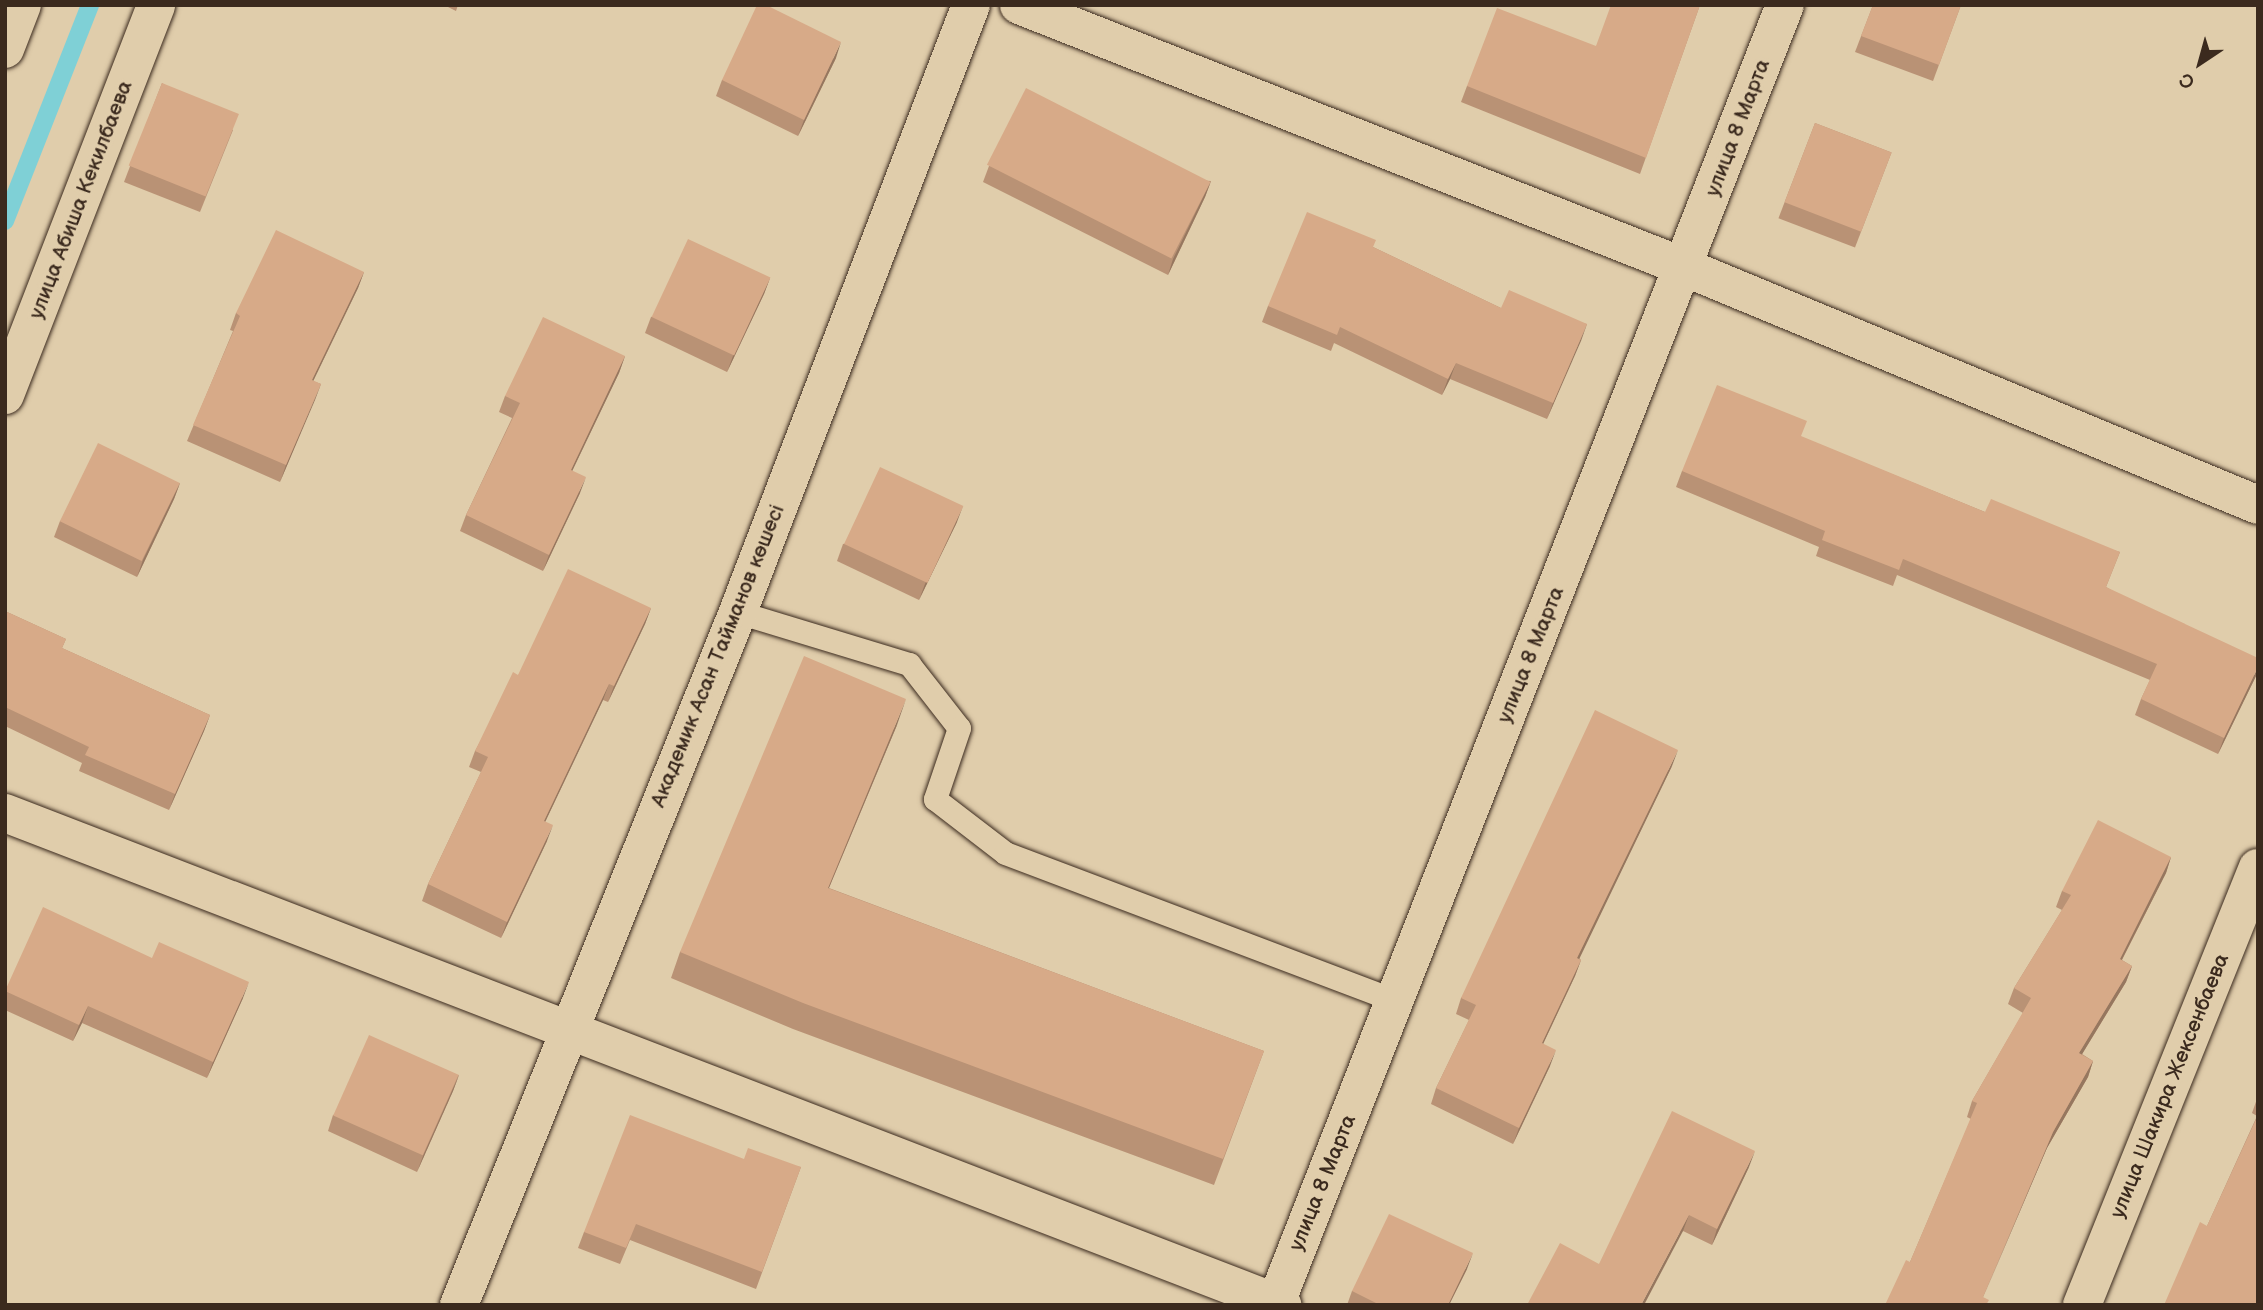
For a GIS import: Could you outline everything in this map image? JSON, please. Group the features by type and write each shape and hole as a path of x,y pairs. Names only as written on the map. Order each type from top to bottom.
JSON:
{"street":[{"path":"5,49 22,5"},
{"name":"улица Абиша Кекилбаева","path":"5,395 156,5"},
{"name":"Академик Асан Тайманов көшесі","path":"459,1305 566,1031 738,612 971,5"},
{"path":"1018,5 1685,267 2258,505"},
{"name":"улица 8 Марта","path":"1278,1304 1395,1000 1685,267 1785,5"},
{"path":"5,813 1278,1304"},
{"name":"улица Шакира Жексенбаева","path":"2082,1305 2258,867"}],"lane":[{"path":"738,612 909,664 959,728 935,799 1005,853 1395,1000"}],"building":[{"path":"757,5 766,5 841,42 804,120 722,80"},
{"path":"1611,5 1700,5 1646,158 1467,86 1497,8 1596,46"},
{"path":"1873,5 1961,5 1939,65 1861,36"},
{"path":"162,83 239,114 206,197 129,166"},
{"path":"1026,88 1210,182 1171,259 987,165"},
{"path":"1815,123 1892,152 1861,232 1785,202"},
{"path":"1307,212 1376,240 1373,247 1501,308 1509,290 1587,324 1553,403 1456,363 1448,379 1340,327 1337,335 1268,306"},
{"path":"276,230 364,272 312,380 321,384 286,465 193,425 240,316 236,313"},
{"path":"688,239 770,277 734,355 652,317"},
{"path":"543,317 625,356 571,470 586,477 549,555 466,515 520,403 505,396"},
{"path":"1717,385 1807,421 1801,436 1985,512 1991,499 2120,552 2106,587 2258,658 2258,667 2224,738 2141,699 2157,664 1903,559 1899,570 1822,540 1825,531 1682,471"},
{"path":"98,443 180,483 142,561 60,521"},
{"path":"880,467 963,506 927,583 844,544"},
{"path":"568,569 651,608 614,686 609,684 544,821 553,825 507,922 428,884 488,757 475,751 513,672 518,675"},
{"path":"5,611 66,639 62,648 210,715 175,794 85,755 89,747 5,707"},
{"path":"804,656 906,699 828,888 1264,1051 1223,1159 803,1003 680,952"},
{"path":"1595,710 1678,750 1577,958 1581,960 1542,1043 1556,1050 1519,1128 1436,1088 1476,1005 1461,998"},
{"path":"2098,820 2171,857 2120,959 2132,966 2079,1053 2093,1061 2053,1132 1983,1297 1989,1300 1986,1305 1885,1305 1906,1260 1910,1262 1977,1103 1972,1101 2031,998 2014,988 2071,895 2062,891"},
{"path":"43,907 152,958 159,942 249,982 213,1062 88,1006 79,1025 5,991"},
{"path":"369,1035 459,1075 423,1155 333,1115"},
{"path":"1672,1111 1755,1151 1717,1229 1689,1215 1641,1305 1527,1305 1560,1243 1599,1264"},
{"path":"630,1115 744,1159 748,1148 801,1167 762,1272 636,1224 626,1248 584,1232"},
{"path":"2258,1115 2258,1305 2164,1305 2200,1222 2207,1226"},
{"path":"1389,1214 1473,1253 1448,1305 1380,1305 1352,1291"}],"waterway":[{"path":"5,221 90,5"}]}
